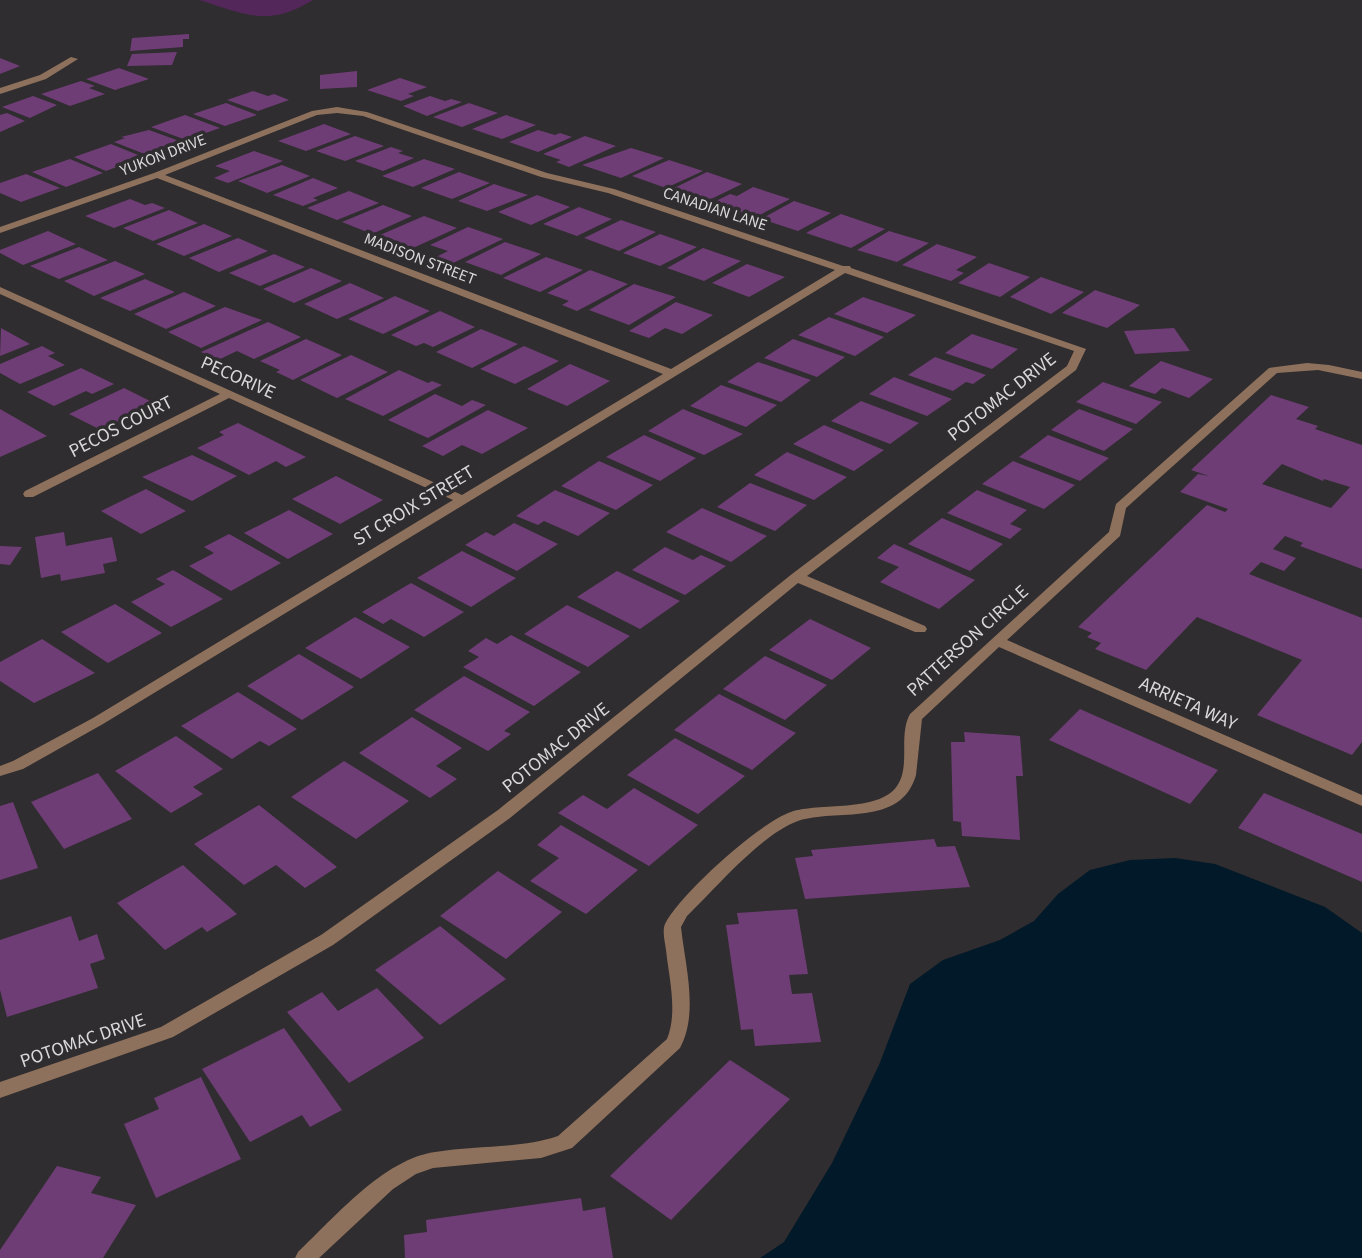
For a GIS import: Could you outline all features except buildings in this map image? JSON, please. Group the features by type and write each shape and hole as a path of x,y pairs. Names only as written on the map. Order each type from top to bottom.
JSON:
{"street":[{"path":"0,91 43,77 74,59"},
{"name":"YUKON DRIVE","path":"0,230 157,176 315,113 337,110"},
{"name":"CANADIAN LANE","path":"337,110 364,114 544,175 611,191 1080,349"},
{"name":"MADISON STREET","path":"157,176 671,373"},
{"name":"ST CROIX STREET","path":"0,771 18,765 98,721 846,268"},
{"name":"PECORIVE","path":"0,289 461,499"},
{"name":"POTOMAC DRIVE","path":"0,1090 167,1032 327,940 504,814 797,577 1072,368 1080,349"},
{"name":"PATTERSON CIRCLE","path":"305,1258 386,1183 409,1168 433,1160 541,1150 565,1142 674,1044 680,1028 681,1011 672,927 681,912 775,824 796,816 875,808 902,791 907,781 911,726 915,717 1115,533 1120,507 1273,370 1292,365 1313,365 1362,376"},
{"name":"PECOS COURT","path":"29,494 229,394"},
{"path":"797,577 920,629"},
{"name":"ARRIETA WAY","path":"999,642 1362,801"}],"shaded area":[{"path":"199,0 313,0 283,14 256,16"}],"water":[{"path":"1175,858 1215,864 1325,907 1362,933 1362,1258 760,1258 784,1242 832,1163 879,1065 910,984 943,960 1000,940 1034,921 1058,894 1090,870 1130,860"}]}
